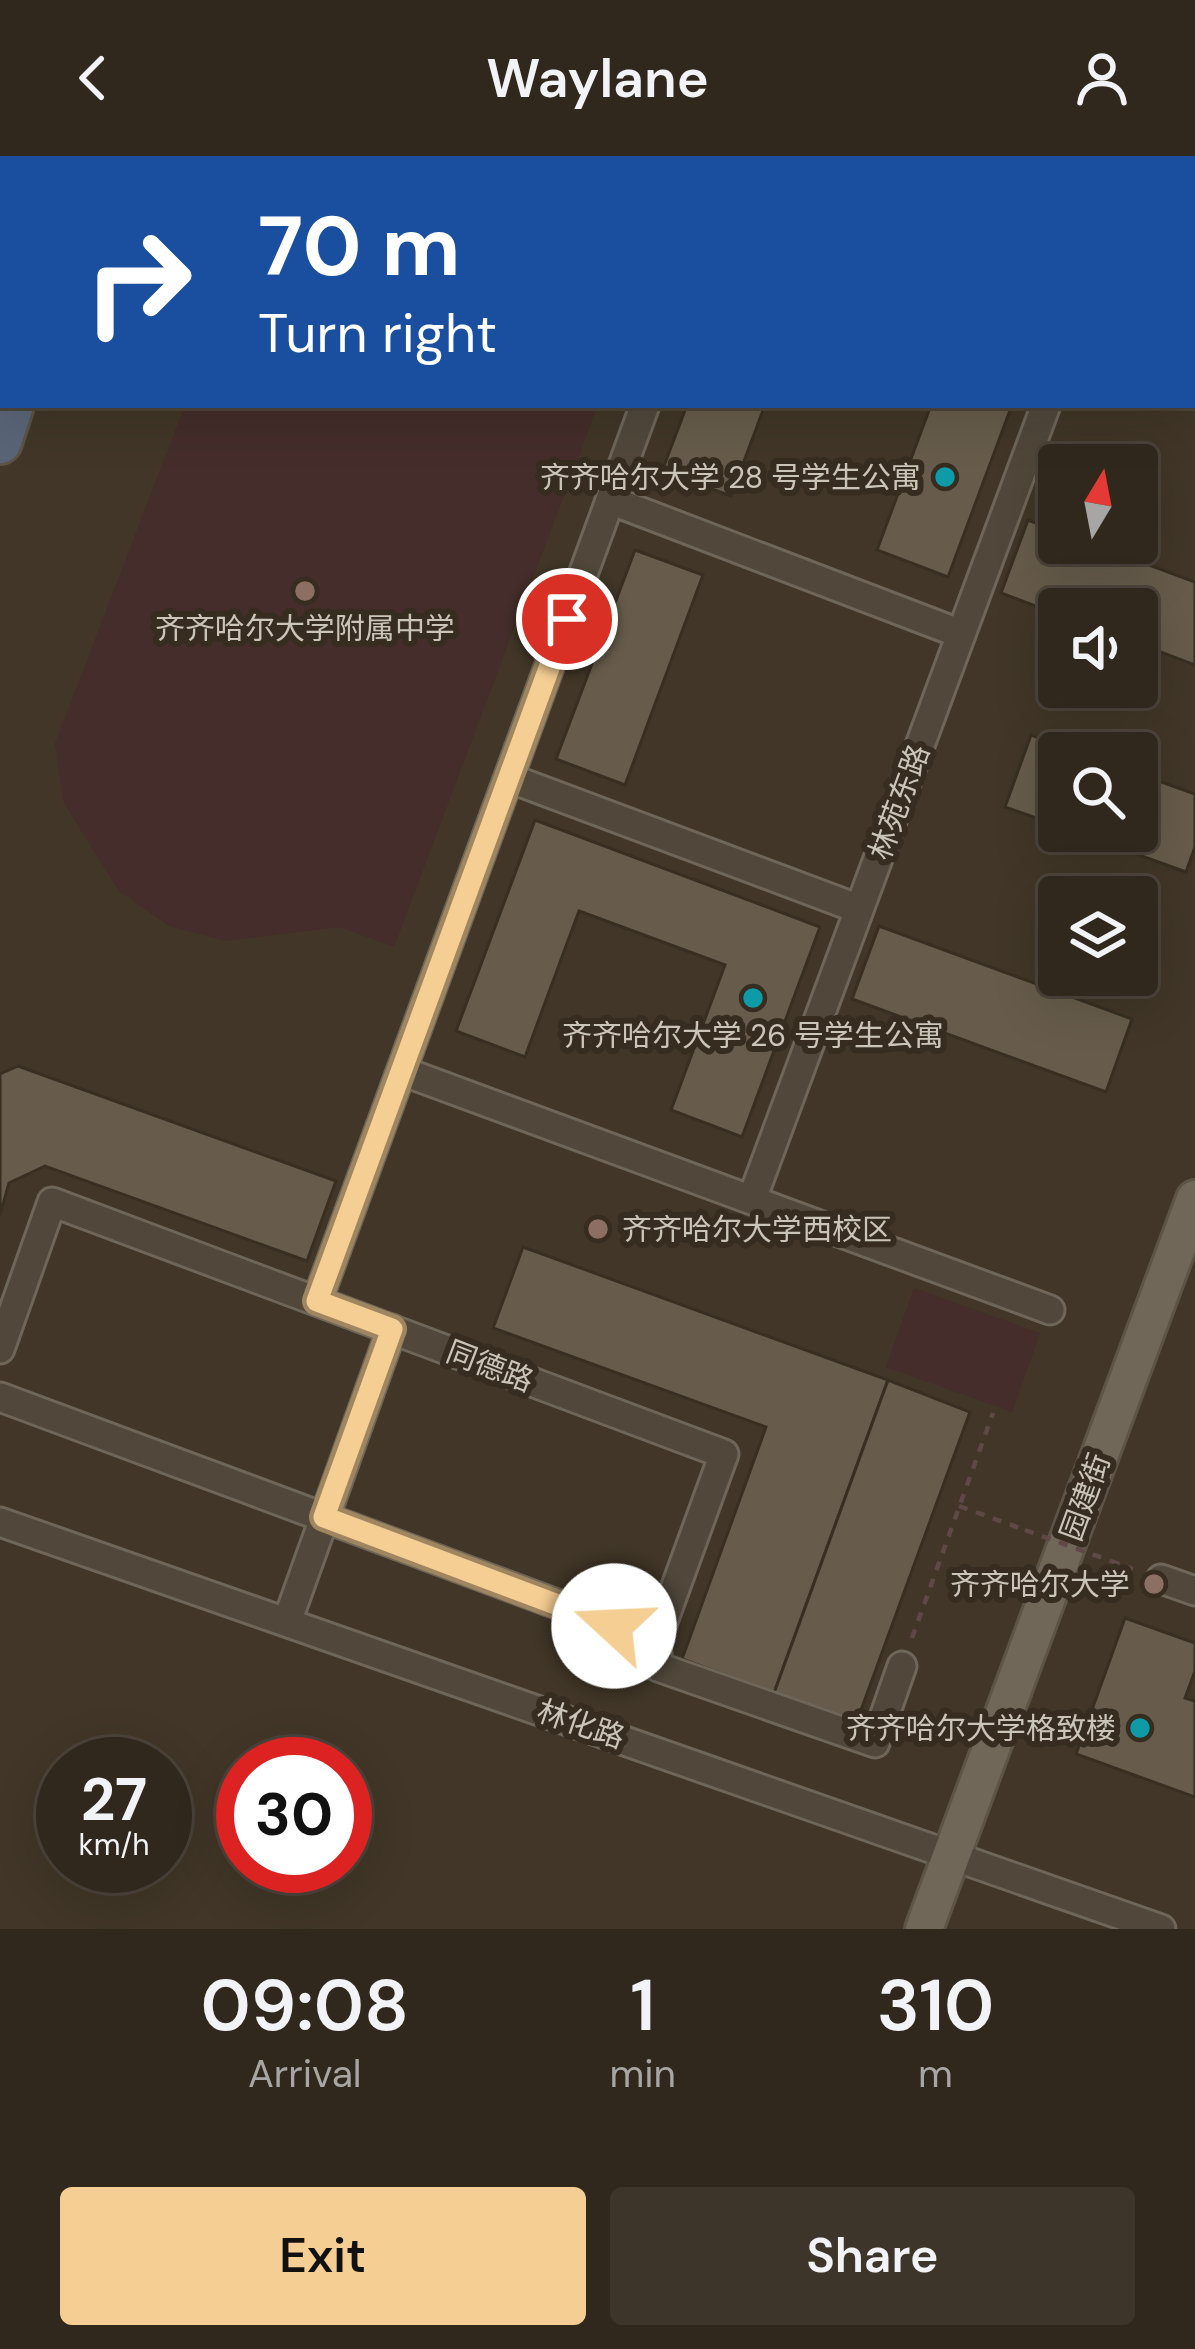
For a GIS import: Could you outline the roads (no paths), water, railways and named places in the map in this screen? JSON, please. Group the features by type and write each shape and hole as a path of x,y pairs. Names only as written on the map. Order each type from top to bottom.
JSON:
{"highway":[{"path":"0,442 12,408"}],"main road":[{"name":"园建街","path":"924,1929 1195,1199"}],"street":[{"path":"317,1301 644,408"},
{"name":"林苑东路","path":"752,1199 1045,408"},
{"path":"610,500 961,634"},
{"path":"509,778 859,909"},
{"path":"402,1071 1050,1310"},
{"name":"同德路","path":"0,1349 52,1202 724,1454 656,1641"},
{"path":"287,1622 392,1329"},
{"path":"0,1396 656,1641 658,1667 875,1743 902,1666"},
{"name":"林化路","path":"0,1522 1161,1929"},
{"path":"1161,1579 1195,1591"}],"place":[{"name":"齐齐哈尔大学 28 号学生公寓","path":"945,477"},
{"name":"齐齐哈尔大学附属中学","path":"305,591"},
{"name":"齐齐哈尔大学 26 号学生公寓","path":"753,998"},
{"name":"齐齐哈尔大学西校区","path":"598,1229"},
{"name":"齐齐哈尔大学","path":"1154,1584"},
{"name":"齐齐哈尔大学格致楼","path":"1140,1728"}]}
